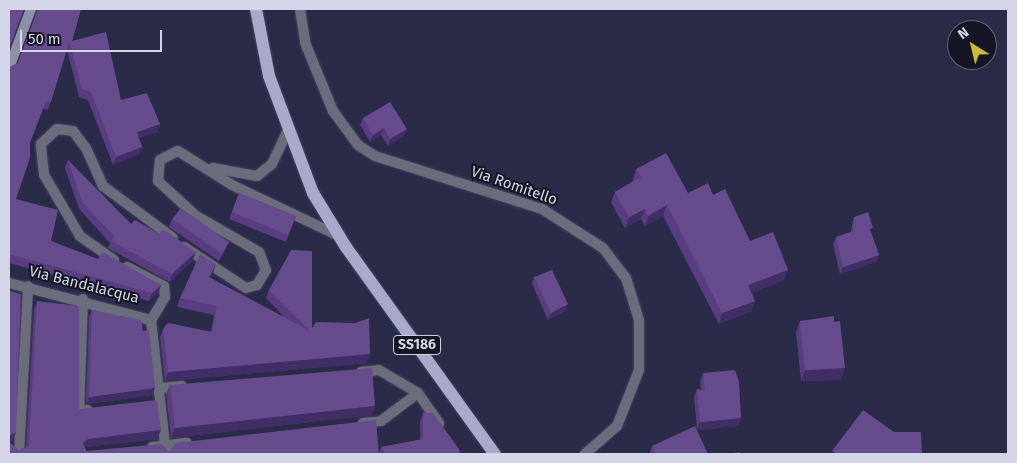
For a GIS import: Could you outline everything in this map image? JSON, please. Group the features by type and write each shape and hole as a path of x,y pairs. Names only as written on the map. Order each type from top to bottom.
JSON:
{"main road":[{"name":"SS186","path":"256,9 269,76 287,132 313,193 339,236 495,454"}],"street":[{"path":"9,68 31,9"},
{"name":"Via Romitello","path":"300,9 306,45 333,111 358,145 375,156 542,208 603,248 626,278 639,320 639,370 617,426 585,454"},
{"path":"166,450 156,401 159,388 151,320 165,297 164,286 95,249 80,236 44,175 41,144 57,129 73,131 86,148 96,177 113,196 233,282 246,288 257,285 266,270 259,252 195,215 158,181 156,170 169,153 178,151 232,184 339,236"},
{"path":"207,167 257,176 272,164 287,132"},
{"name":"Via Bandalacqua","path":"9,283 83,299 151,320"},
{"path":"16,450 28,286"},
{"path":"83,299 79,412 97,409"},
{"path":"352,372 379,370 418,393 446,431"},
{"path":"159,388 198,385"},
{"path":"352,424 381,421 418,393"},
{"path":"136,449 166,450 195,442"}],"building":[{"path":"9,9 24,9 9,49"},
{"path":"38,9 81,9 72,41 106,32 121,100 147,93 160,124 137,132 142,147 116,157 91,92 82,89 69,42 51,102 46,101 30,142 30,158 16,199 58,210 51,241 98,259 103,252 161,285 152,293 9,254 9,64 10,67 18,63"},
{"path":"390,102 407,129 390,139 384,128 373,135 363,118"},
{"path":"666,153 688,193 708,183 713,195 725,189 750,241 773,232 788,270 748,285 755,301 722,313 667,205 648,216 645,209 629,217 615,192 641,177 636,169"},
{"path":"68,160 131,224 135,220 159,234 163,229 196,252 172,274 111,241 114,236 82,202"},
{"path":"239,193 296,216 288,235 232,212"},
{"path":"181,208 229,242 222,254 172,219"},
{"path":"868,212 873,228 870,229 879,255 843,267 836,237 853,231 854,217"},
{"path":"291,250 312,251 312,328 316,322 355,323 369,318 370,354 168,372 163,329 168,323 212,332 217,306 180,298 200,254 216,264 209,277 310,331 269,290"},
{"path":"552,270 568,304 551,313 534,277"},
{"path":"9,291 21,294 16,432 9,436"},
{"path":"37,301 79,306 79,409 157,400 161,430 88,439 83,443 86,451 162,444 169,452 176,443 376,420 379,454 9,454 9,442 19,451 29,446"},
{"path":"92,310 141,320 143,331 149,330 155,388 89,397"},
{"path":"834,316 834,322 840,321 845,368 805,370 800,321"},
{"path":"372,368 375,406 175,428 170,385"},
{"path":"735,370 739,382 741,418 700,422 697,389 705,391 703,373"},
{"path":"863,410 894,432 921,432 922,454 836,454 832,451"},
{"path":"423,413 433,413 459,449 460,454 385,454 381,447 423,439"},
{"path":"695,426 708,454 656,454 652,446"}]}
